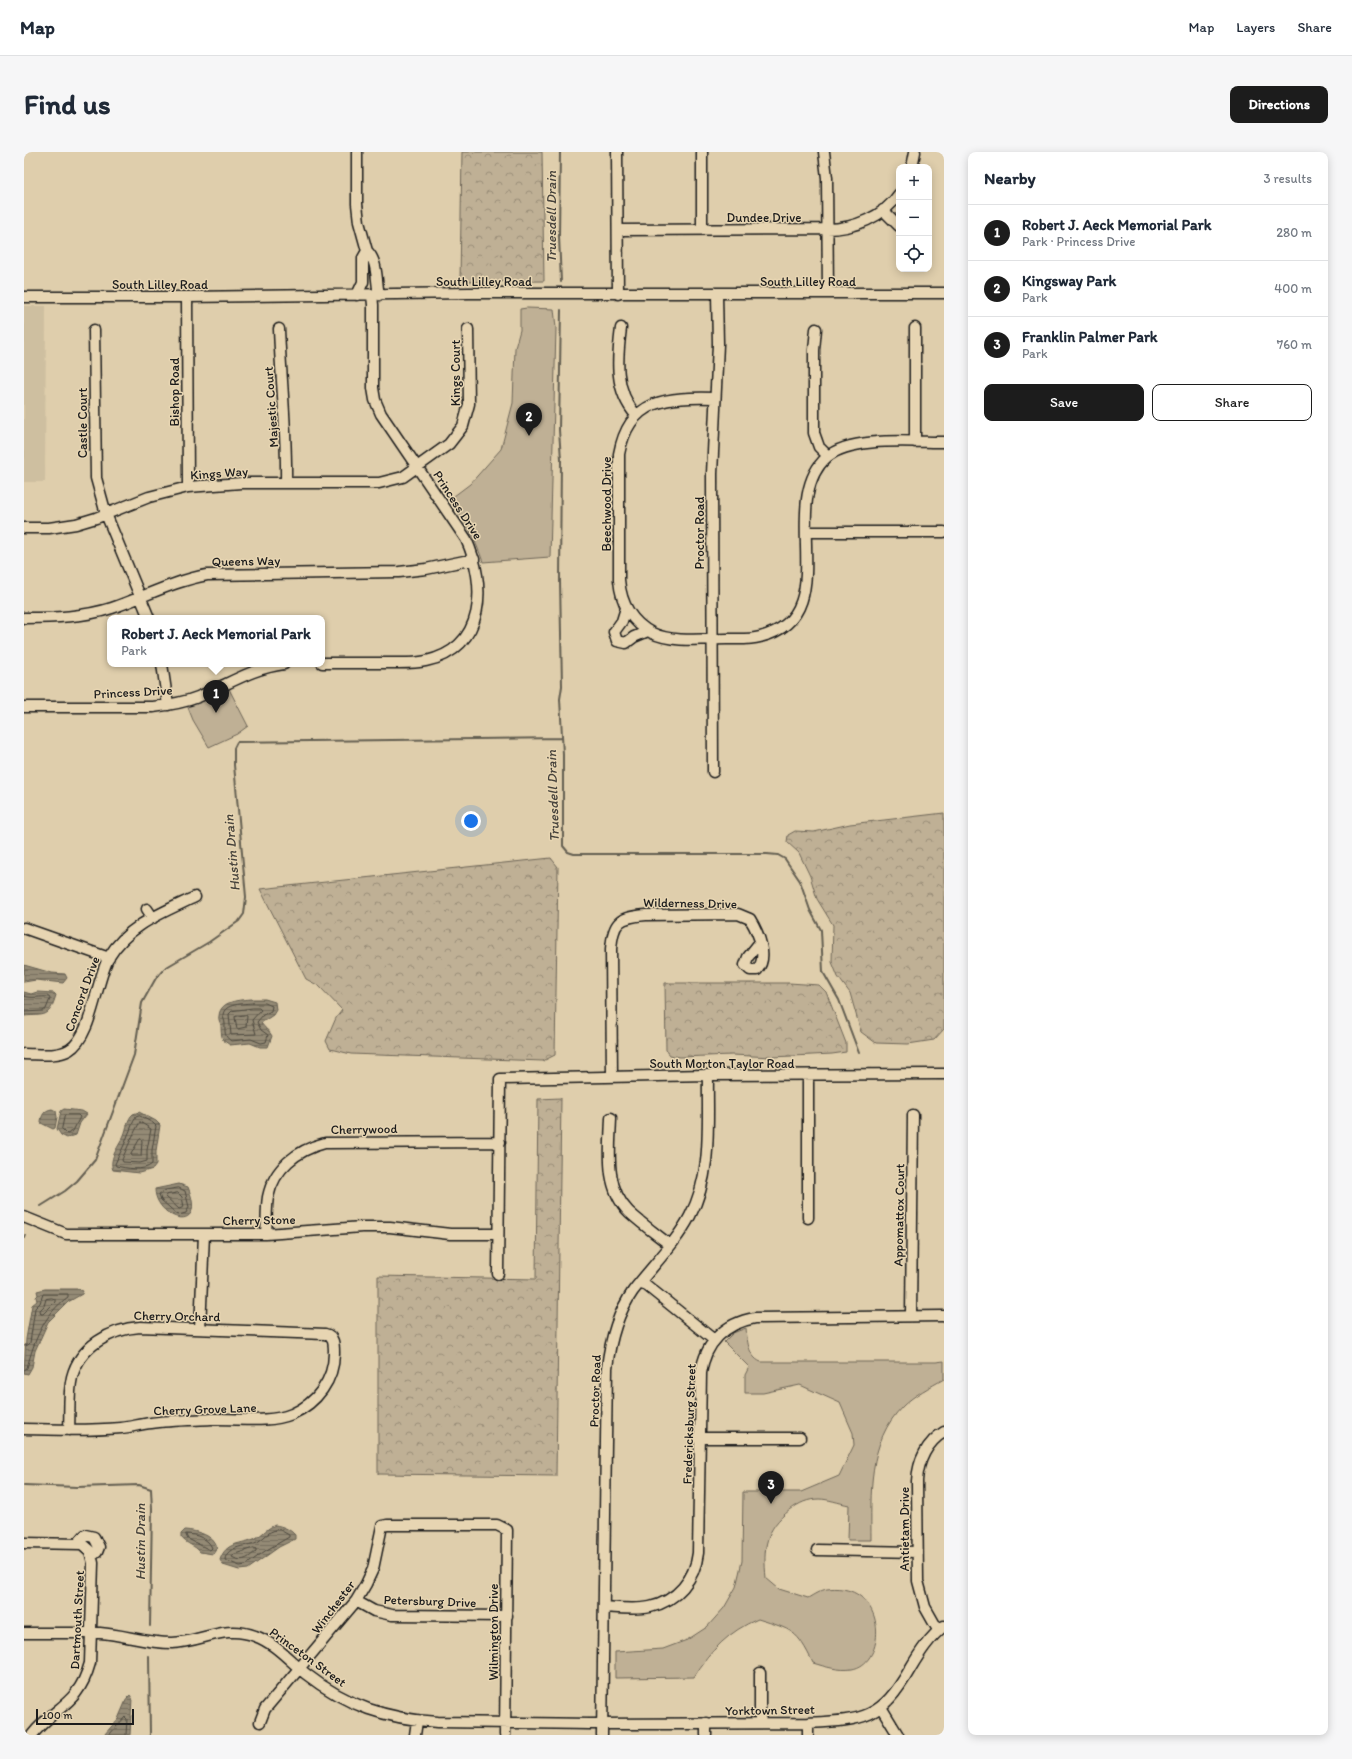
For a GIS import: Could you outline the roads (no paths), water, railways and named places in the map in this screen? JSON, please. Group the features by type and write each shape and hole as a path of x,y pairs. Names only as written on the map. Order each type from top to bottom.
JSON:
{"street":[{"name":"Princess Drive","path":"325,663 414,663 434,659 447,653 463,639 476,617 479,606 479,590 474,559 466,539 381,414 375,400 373,388 373,305 376,295 376,282 373,256 367,252 356,204 357,152"},
{"path":"617,152 618,294"},
{"path":"702,152 702,230"},
{"path":"824,152 826,178 828,293"},
{"path":"913,164 915,152"},
{"name":"Dundee Drive","path":"618,230 827,230 844,228 857,224 883,210 896,198"},
{"path":"883,210 896,223"},
{"name":"Princess Drive","path":"357,295 363,282 362,258 367,252"},
{"name":"South Lilley Road","path":"24,296 188,297 469,293 944,293"},
{"name":"Proctor Road","path":"713,772 712,474 718,344 717,294"},
{"name":"Bishop Road","path":"188,297 188,487"},
{"path":"621,328 618,366 619,381 626,401 636,415"},
{"path":"915,328 915,442"},
{"name":"Majestic Court","path":"280,329 281,374 286,425 286,483"},
{"name":"Kings Court","path":"417,467 449,444 460,431 467,415 469,404 468,329"},
{"path":"816,329 814,350 814,433 819,446 828,456 840,448 856,443 944,442"},
{"name":"Castle Court","path":"94,330 95,471 99,492 106,514 148,615"},
{"name":"Beechwood Drive","path":"715,398 688,397 666,399 650,405 636,415 624,432 618,454 618,580 621,596 626,608 637,622 648,631 656,635 672,639 748,639 761,637 777,631 791,619 800,605 806,588 806,497 808,486 816,469 828,456"},
{"name":"Kings Way","path":"24,528 66,526 86,522 149,497 188,487 215,484 383,483 403,477 417,467"},
{"path":"806,532 944,532"},
{"name":"Queens Way","path":"24,618 56,618 82,615 110,608 184,580 208,575 399,572 426,569 474,559"},
{"path":"626,608 622,621 614,632 617,641 626,643 634,637 648,631"},
{"path":"162,667 168,705"},
{"name":"Princess Drive","path":"24,707 153,707 168,705 197,697 259,669 269,667"},
{"name":"Concord Drive","path":"24,1054 62,1053 69,1050 80,1041 109,958 129,933 150,914 195,896"},
{"name":"Wilderness Drive","path":"612,1077 610,949 612,935 618,922 631,916 738,914 750,919 758,933 760,942"},
{"path":"24,928 109,958"},
{"name":"South Morton Taylor Road","path":"500,1142 500,1079 708,1075 944,1074"},
{"name":"Proctor Road","path":"602,1735 608,1358 612,1338 620,1316 633,1292 670,1246 690,1215 703,1180 706,1156 708,1075"},
{"path":"808,1075 808,1218"},
{"name":"Appomattox Court","path":"911,1316 913,1115"},
{"path":"611,1118 610,1173 615,1190 622,1203 629,1211 670,1246"},
{"name":"Cherrywood","path":"266,1234 268,1197 273,1182 283,1167 296,1154 305,1149 325,1142 500,1142"},
{"path":"498,1274 500,1142"},
{"name":"Cherry Stone","path":"24,1216 66,1234 102,1236 266,1234 348,1227 390,1227 450,1234 498,1234"},
{"path":"200,1329 204,1234"},
{"path":"641,1281 714,1340"},
{"name":"Fredericksburg Street","path":"604,1607 641,1608 658,1605 677,1594 691,1578 696,1566 698,1553 702,1369 706,1352 714,1340 732,1325 755,1318 944,1316"},
{"name":"Cherry Orchard","path":"69,1430 70,1397 73,1375 80,1360 95,1343 109,1334 129,1328 200,1329 324,1334 332,1338"},
{"name":"Cherry Grove Lane","path":"24,1429 69,1430 122,1428 152,1423 213,1419 265,1420 293,1413 315,1399 328,1381 334,1361 334,1342 332,1338"},
{"name":"Antietam Drive","path":"941,1628 925,1607 920,1592 917,1573 917,1481 919,1466 928,1446 944,1432"},
{"path":"700,1438 800,1438"},
{"name":"Winchester","path":"260,1722 265,1710 356,1601 366,1584 372,1569 381,1528 385,1525 497,1525 507,1530"},
{"name":"Wilmington Drive","path":"505,1735 507,1530"},
{"name":"Dartmouth Street","path":"32,1735 46,1720 70,1701 81,1687 90,1663 90,1552 97,1552 99,1547 94,1537 85,1535 78,1542"},
{"path":"24,1543 78,1542 90,1552"},
{"path":"817,1550 917,1552"},
{"name":"Petersburg Drive","path":"356,1601 374,1611 392,1615 507,1616"},
{"name":"Yorktown Street","path":"552,1724 808,1723 850,1720 864,1716 881,1707 895,1693 922,1649 941,1628"},
{"name":"Princeton Street","path":"24,1633 91,1632 112,1634 146,1642 162,1643 184,1642 219,1632 242,1633 262,1639 327,1689 354,1704 390,1716 417,1721 552,1724"},
{"path":"760,1673 760,1723"},
{"path":"881,1707 898,1735"},
{"path":"415,1735 417,1721"},
{"path":"706,1723 706,1735"},
{"path":"808,1723 808,1735"}],"water":[{"path":"24,965 52,973 65,974 67,978 63,983 36,980 24,982"},
{"path":"24,992 31,994 37,992 54,993 56,995 51,1008 45,1014 24,1016"},
{"path":"265,999 275,1002 276,1010 273,1015 261,1023 272,1036 268,1047 260,1047 250,1043 230,1045 222,1038 219,1018 220,1011 227,1004 232,1002"},
{"path":"52,1109 56,1111 57,1117 55,1128 53,1129 41,1123 44,1114"},
{"path":"64,1109 82,1111 87,1114 80,1123 76,1135 67,1138 61,1135 57,1129 61,1111"},
{"path":"139,1112 156,1121 160,1125 156,1151 156,1165 153,1169 139,1173 113,1170 113,1156 124,1135 128,1121 133,1114"},
{"path":"179,1184 188,1187 192,1202 191,1212 186,1217 179,1218 163,1208 157,1200 155,1189"},
{"path":"45,1289 78,1289 83,1291 82,1294 68,1302 48,1322 35,1351 32,1367 28,1374 24,1373 26,1339 32,1305 37,1301 37,1291"},
{"path":"275,1525 291,1531 295,1535 295,1539 279,1547 248,1569 239,1570 223,1565 220,1560 226,1550 235,1544 256,1538"},
{"path":"185,1530 195,1531 209,1537 217,1548 213,1554 200,1552 183,1540 181,1534"},
{"path":"130,1695 132,1698 130,1735 104,1735 118,1719 127,1698"}],"waterway":[{"name":"Truesdell Drain","path":"560,152 559,236 561,282"},
{"name":"Truesdell Drain","path":"561,310 559,430 561,459 560,581 562,686 560,699 563,754 563,846 568,852 574,854 767,854 778,855 785,859 800,881 810,910 821,930 823,972 839,1000 859,1053"},
{"name":"Hustin Drain","path":"41,1206 65,1191 77,1181 95,1160 134,1055 142,1003 156,978 165,968 209,942 239,921 244,914 246,897 234,765 234,748 237,742 562,738"},
{"name":"Hustin Drain","path":"24,1485 77,1487 139,1485 151,1489 150,1626"},
{"name":"Hustin Drain","path":"149,1656 150,1735"}],"place":[{"name":"Kingsway Park","path":"529,436"},
{"name":"Robert J. Aeck Memorial Park","path":"216,713"},
{"name":"Franklin Palmer Park","path":"771,1504"}]}
